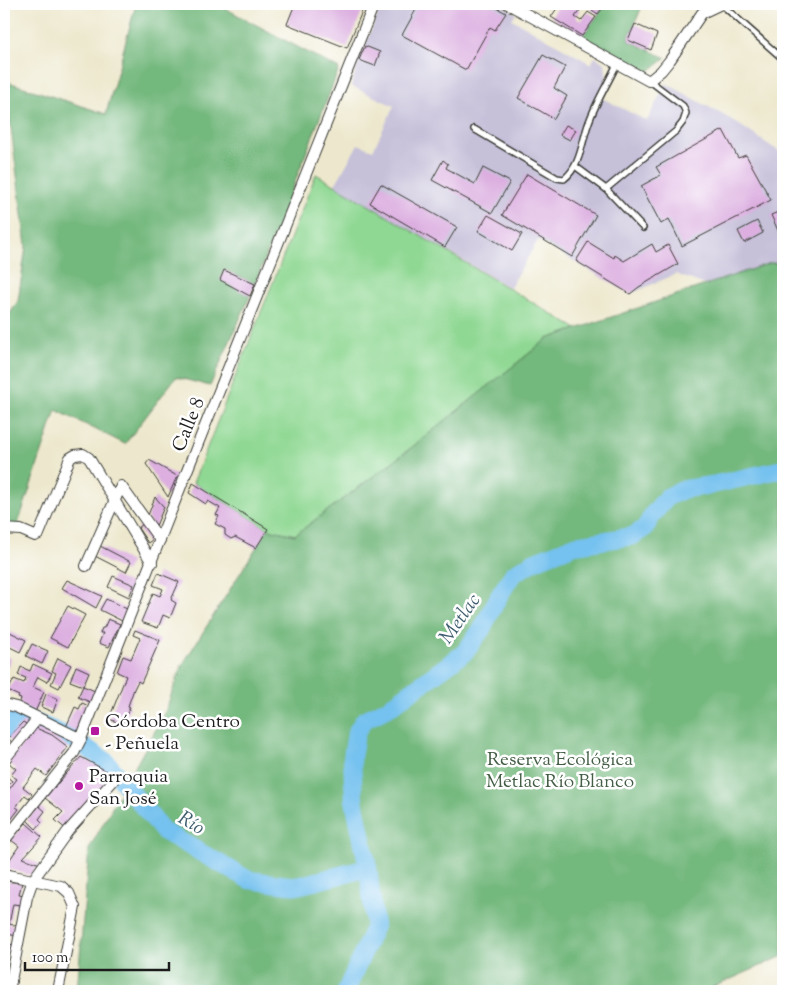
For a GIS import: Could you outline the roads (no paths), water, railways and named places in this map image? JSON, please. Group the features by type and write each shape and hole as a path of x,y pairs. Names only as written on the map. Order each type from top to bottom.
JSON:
{"street":[{"name":"Calle 8","path":"4,841 74,753 81,739 374,4"},
{"path":"508,4 649,81 670,60 702,13 721,4"},
{"path":"778,4 783,8"},
{"path":"4,529 21,530 35,536 39,534 70,458 83,454 89,458 152,563"},
{"path":"86,566 121,486 160,540"},
{"path":"4,704 16,707 81,739"},
{"path":"4,760 38,718"},
{"path":"9,991 27,897 33,880 68,831 113,781"},
{"path":"4,874 61,886 69,893 75,907 58,991"}],"lane":[{"path":"721,4 783,59"},
{"path":"474,129 556,178 564,179 575,166 589,121 617,64"},
{"path":"606,189 676,131 683,122 686,113 682,106 649,81"},
{"path":"575,166 606,189 643,228"}],"waterway":[{"name":"Metlac","path":"346,991 375,926 368,868 354,800 352,758 356,733 364,720 390,707 464,653 482,629 513,574 535,561 575,545 633,536 645,528 653,514 667,497 685,489 783,469"},
{"name":"Río","path":"4,731 20,716 68,736 105,760 163,831 249,880 297,886 368,868"}],"place":[{"name":"Córdoba Centro - Peñuela","path":"95,731"},
{"name":"Parroquia San José","path":"79,786"}],"park label":[{"name":"Reserva Ecológica Metlac Río Blanco","path":"560,769"}]}
